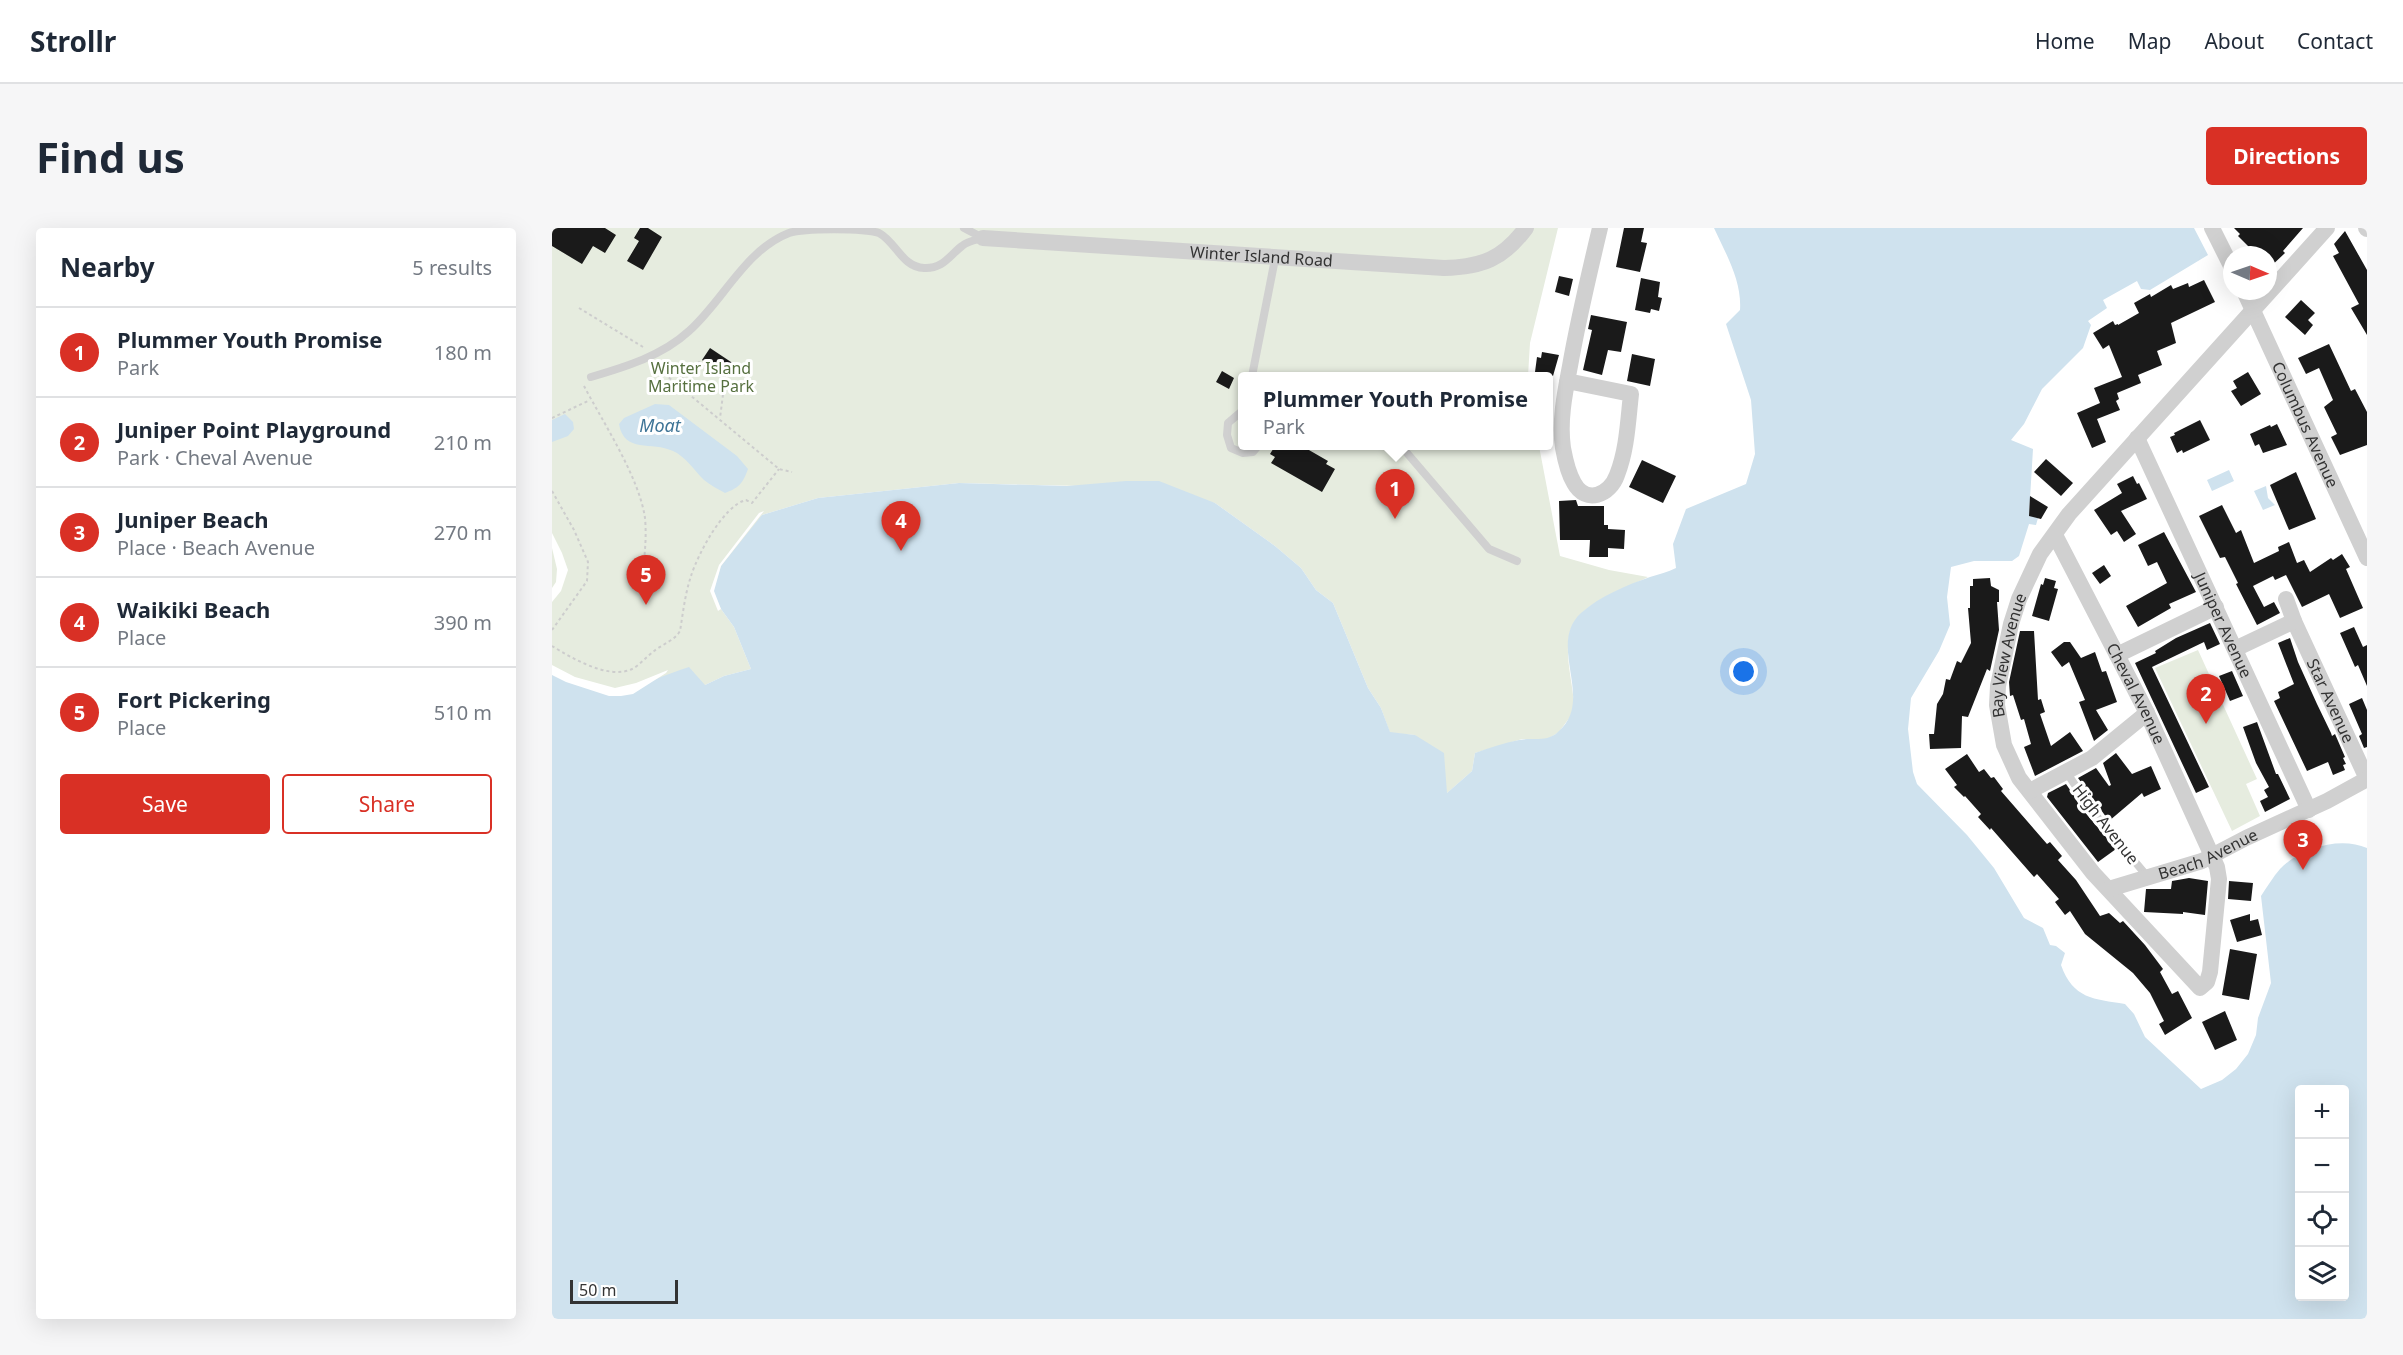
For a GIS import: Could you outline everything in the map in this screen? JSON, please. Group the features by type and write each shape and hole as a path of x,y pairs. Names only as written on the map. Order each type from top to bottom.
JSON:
{"street":[{"name":"Winter Island Road","path":"983,238 1275,259 1461,268 1491,260 1505,252 1526,228"},
{"path":"1567,381 1631,394 1621,464 1611,487 1601,495 1592,496 1582,493 1574,483 1563,449 1562,431 1567,381 1600,228"},
{"path":"2212,228 2223,250"},
{"name":"Bay View Avenue","path":"2213,856 2218,879 2213,957 2206,981 2200,988 2093,873 2019,778 2004,745 1997,705 2005,645 2019,598 2040,554 2069,514 2327,228"},
{"name":"Columbus Avenue","path":"2249,300 2367,558"},
{"name":"Juniper Avenue","path":"2137,438 2309,810"},
{"name":"Cheval Avenue","path":"2055,535 2147,713 2213,856"},
{"name":"Star Avenue","path":"2286,599 2367,779"},
{"path":"2117,655 2216,607"},
{"path":"2235,649 2294,621"},
{"path":"2030,791 2092,758 2147,713"},
{"name":"Beach Avenue","path":"2109,889 2147,876 2189,866 2213,856 2367,779"}],"lane":[{"path":"591,376 646,358 673,344 703,318 774,239 781,228"},
{"path":"774,239 801,231 849,228 878,233 911,264 922,268 933,268 944,264 962,246 983,238"},
{"path":"878,233 886,228"},
{"name":"Winter Island Road","path":"964,228 983,238"},
{"path":"1253,372 1275,259"},
{"path":"1238,413 1228,423 1227,435 1231,448 1243,453 1254,450"},
{"path":"1404,450 1489,549 1517,561"},
{"name":"High Avenue","path":"2067,772 2093,812 2147,876"}],"path":[{"path":"579,308 643,345 646,358 779,469 792,472"},
{"path":"677,384 699,362 725,379 719,419"},
{"path":"580,378 629,471 640,498 645,517 641,583"},
{"path":"552,418 591,399"},
{"path":"552,646 583,664 597,669 621,671 632,669 654,651 677,637 691,575 719,521 738,502 746,500 752,503 779,469"},
{"path":"552,491 574,530 588,562 587,580 552,630"}],"green space":[{"name":"Winter Island Maritime Park","path":"552,228 1558,228 1530,343 1528,372 1238,372 1238,450 1540,450 1560,556 1609,570 1648,577 1601,599 1580,615 1573,625 1569,636 1568,653 1574,706 1570,717 1559,732 1546,740 1522,739 1475,753 1472,771 1446,794 1415,735 1390,733 1381,708 1368,688 1333,603 1316,590 1301,568 1275,546 1215,503 1082,486 959,483 818,498 762,515 721,609 734,627 751,669 724,676 705,685 615,691 573,680 552,668"},
{"path":"2198,650 2257,779 2246,784 2260,816 2232,831 2155,668"}],"water":[{"path":"1714,228 2194,228 2208,255 2150,290 2141,289 2137,281 2103,300 2107,308 2088,321 2091,325 2083,348 2042,389 2024,424 2011,440 2033,449 2029,515 2038,518 2036,525 2029,524 2019,556 2012,561 1974,561 1951,567 1947,597 1950,625 1939,651 1911,698 1908,729 1913,772 1917,784 1967,835 1994,868 2024,918 2043,928 2050,945 2056,946 2065,953 2061,965 2072,985 2078,991 2094,998 2125,1004 2134,1014 2145,1037 2201,1089 2222,1080 2236,1069 2248,1054 2256,1035 2258,1018 2271,983 2261,896 2270,882 2288,862 2309,850 2345,843 2367,848 2367,1319 552,1319 552,668 594,687 611,691 636,687 689,667 705,685 724,676 751,669 734,627 721,609 713,591 721,566 762,515 818,498 959,483 1067,486 1159,481 1215,503 1275,546 1301,568 1316,590 1333,603 1368,688 1381,708 1390,732 1415,735 1444,753 1447,793 1472,771 1475,753 1519,740 1549,737 1558,732 1568,719 1573,704 1568,641 1572,626 1581,613 1614,592 1676,568 1673,544 1686,509 1746,484 1755,454 1751,400 1726,324 1740,310 1736,278"},
{"name":"Moat","path":"655,404 669,405 737,456 748,469 740,484 725,493 704,480 677,453 665,448 640,445 627,439 619,424 624,418"},
{"path":"565,414 573,422 574,429 568,436 552,442 552,420"},
{"path":"2229,470 2234,481 2212,491 2207,480"},
{"path":"2266,486 2268,498 2275,505 2263,510 2254,491"}],"pier":[{"path":"764,511 721,566 714,591 721,609 718,611 710,591 719,565 759,513"},
{"path":"552,533 568,570 561,591 552,602 552,588 556,582 557,569 552,548"},
{"path":"552,665 575,677 615,688 636,683 668,670 633,694 609,696 552,675"}],"building":[{"path":"552,228 605,228 616,235 605,253 593,246 582,264 552,246"},
{"path":"640,228 648,228 662,237 643,270 627,261 639,241 634,238"},
{"path":"1624,228 1644,228 1641,242 1647,243 1640,272 1616,267"},
{"path":"2234,228 2303,228 2277,261 2277,246 2248,246 2238,236 2240,234"},
{"path":"2345,231 2367,270 2367,335 2351,308 2359,304 2333,256 2339,253 2334,244"},
{"path":"1559,276 1573,279 1569,296 1555,292"},
{"path":"1641,278 1660,282 1658,297 1662,298 1659,311 1651,309 1650,313 1635,310"},
{"path":"2204,280 2215,302 2171,323 2176,343 2157,351 2162,365 2138,375 2141,383 2117,393 2119,399 2116,401 2120,410 2097,419 2106,442 2092,448 2077,413 2100,403 2094,388 2122,377 2109,345 2103,349 2093,333 2113,321 2115,325 2118,325 2139,313 2134,303 2150,294 2151,297 2171,285 2173,289 2188,283 2189,287"},
{"path":"2301,300 2315,313 2308,320 2313,325 2305,335 2285,317"},
{"path":"1591,315 1627,322 1621,352 1608,350 1602,375 1583,370 1592,330 1588,329"},
{"path":"2329,344 2351,391 2355,389 2367,412 2367,445 2340,455 2331,437 2337,434 2324,407 2333,400 2319,368 2306,374 2298,358"},
{"path":"710,348 734,364 726,377 702,360"},
{"path":"1542,352 1559,355 1553,376 1553,372 1535,372 1537,357 1541,358"},
{"path":"1632,354 1655,359 1650,386 1627,381"},
{"path":"1222,371 1234,378 1229,389 1216,382"},
{"path":"2248,372 2261,394 2241,406 2231,391 2237,388 2233,381"},
{"path":"2200,420 2210,440 2183,453 2182,450 2177,453 2170,437"},
{"path":"2277,424 2287,445 2263,453 2259,444 2255,446 2250,434"},
{"path":"1272,450 1309,450 1328,461 1326,464 1335,469 1322,492 1271,463 1275,457 1270,454"},
{"path":"2046,459 2073,483 2061,496 2034,472"},
{"path":"1642,460 1676,476 1663,503 1629,487"},
{"path":"2296,472 2316,519 2289,530 2270,485"},
{"path":"2133,476 2147,499 2121,511 2136,534 2124,542 2117,531 2111,535 2094,510 2122,493 2117,484"},
{"path":"2030,496 2048,507 2041,519 2029,516"},
{"path":"1576,500 1578,506 1604,506 1604,525 1608,525 1608,529 1625,530 1624,549 1608,548 1608,557 1589,557 1590,540 1560,540 1559,501"},
{"path":"2222,505 2236,533 2241,530 2254,563 2279,551 2278,547 2289,542 2297,563 2304,560 2310,572 2331,558 2333,560 2342,554 2350,567 2346,569 2363,608 2340,618 2329,594 2302,607 2286,575 2275,580 2273,576 2253,586 2264,607 2274,602 2280,613 2257,625 2225,557 2220,558 2199,516"},
{"path":"2164,532 2196,592 2169,604 2171,608 2138,627 2126,606 2167,583 2157,562 2148,566 2138,545"},
{"path":"2104,565 2111,576 2100,584 2092,573"},
{"path":"1990,578 1991,586 1999,590 1999,602 1997,602 1999,630 1990,671 1987,669 1968,717 1962,716 1961,748 1930,749 1929,734 1934,734 1937,704 1943,694 1946,679 1950,680 1957,661 1961,663 1971,643 1968,608 1970,608 1970,586 1973,586 1973,579"},
{"path":"2045,578 2056,581 2054,588 2058,589 2049,621 2032,616 2041,584 2043,585"},
{"path":"2210,623 2220,644 2207,650 2204,642 2152,667 2209,787 2196,793 2135,663 2156,653 2155,651 2176,638"},
{"path":"2354,627 2363,647 2367,645 2367,686 2358,665 2355,667 2340,633"},
{"path":"2020,631 2034,631 2038,700 2041,699 2045,712 2040,714 2051,746 2070,732 2083,751 2035,776 2024,747 2031,744 2024,719 2021,720 2013,695 2010,696 2009,682"},
{"path":"2290,638 2317,704 2332,736 2335,734 2345,757 2343,758 2346,764 2343,765 2345,770 2333,775 2328,762 2307,771 2274,701 2280,698 2278,692 2294,684 2278,643"},
{"path":"2064,642 2070,642 2081,658 2095,652 2102,672 2106,671 2117,702 2096,710 2108,730 2094,741 2079,702 2085,700 2069,662 2062,667 2051,652"},
{"path":"2232,671 2243,696 2230,701 2219,676"},
{"path":"2362,698 2367,710 2367,747 2364,748 2359,736 2362,734 2349,704"},
{"path":"2257,722 2276,774 2290,799 2265,812 2260,801 2268,797 2264,790 2269,787 2256,763 2243,727"},
{"path":"2116,753 2132,774 2151,766 2161,789 2144,797 2142,793 2109,821 2078,778 2096,768 2109,786 2111,785 2103,763"},
{"path":"1967,754 1979,772 1984,769 1991,778 1994,777 2003,789 2001,791 2047,844 2050,842 2062,856 2058,860 2076,880 2100,916 2109,913 2120,923 2123,921 2145,945 2163,969 2160,972 2172,994 2178,991 2192,1018 2165,1035 2159,1024 2164,1021 2150,993 2133,973 2085,934 2070,911 2065,915 2055,902 2059,899 2037,874 2034,877 1991,828 1990,830 1978,817 1981,814 1954,787 1957,785 1945,769"},
{"path":"2066,784 2088,816 2116,849 2098,862 2047,797 2048,793"},
{"path":"2189,878 2208,881 2205,915 2183,912 2183,914 2144,912 2146,889 2171,889 2172,881"},
{"path":"2229,881 2253,883 2251,901 2228,899"},
{"path":"2250,914 2250,921 2258,919 2262,935 2237,942 2230,920"},
{"path":"2230,949 2257,954 2249,1000 2222,995"},
{"path":"2225,1011 2237,1040 2215,1050 2202,1022"}],"place":[{"name":"Plummer Youth Promise","path":"1395,519"},
{"name":"Waikiki Beach","path":"901,551"},
{"name":"Fort Pickering","path":"646,605"},
{"name":"Juniper Point Playground","path":"2206,724"},
{"name":"Juniper Beach","path":"2303,870"}]}
